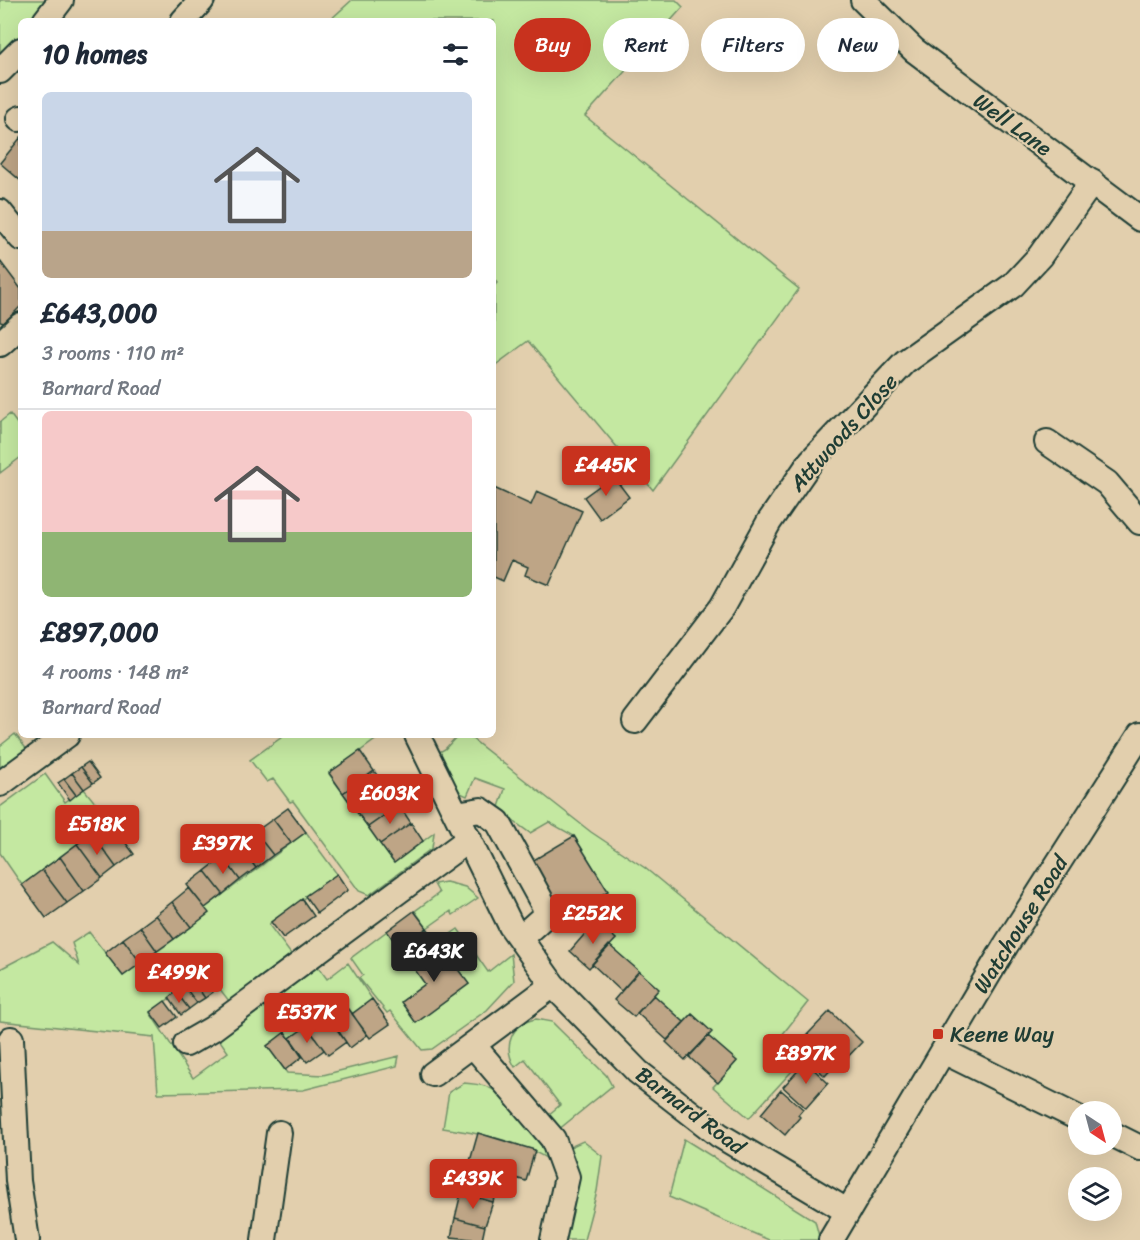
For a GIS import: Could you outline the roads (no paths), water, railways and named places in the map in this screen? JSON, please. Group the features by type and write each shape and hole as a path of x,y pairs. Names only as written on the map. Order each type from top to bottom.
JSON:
{"street":[{"path":"47,18 61,0"},
{"path":"186,18 202,0"},
{"name":"Well Lane","path":"863,0 914,50 1140,219"},
{"path":"0,71 18,53"},
{"name":"Attwoods Close","path":"635,721 722,607 769,522 812,461 905,362 1013,285 1027,272 1092,182"},
{"path":"0,212 18,234"},
{"path":"0,344 18,328"},
{"path":"1047,442 1107,483 1140,522"},
{"name":"Watchouse Road","path":"831,1240 1006,945 1140,735"},
{"path":"0,784 64,738"},
{"name":"Barnard Road","path":"418,738 520,939 553,985 638,1072 719,1135 847,1211"},
{"path":"456,813 481,810 498,822 548,913 520,939"},
{"path":"186,1044 212,1029 469,839"},
{"path":"433,1074 553,985"},
{"path":"11,1039 18,1181 27,1240"},
{"path":"473,1045 553,1139 567,1177 553,1240"},
{"path":"943,1051 1068,1113"},
{"path":"264,1240 279,1133"},
{"path":"1122,1139 1140,1148"}],"place":[{"name":"Keene Way","path":"938,1034"}]}
